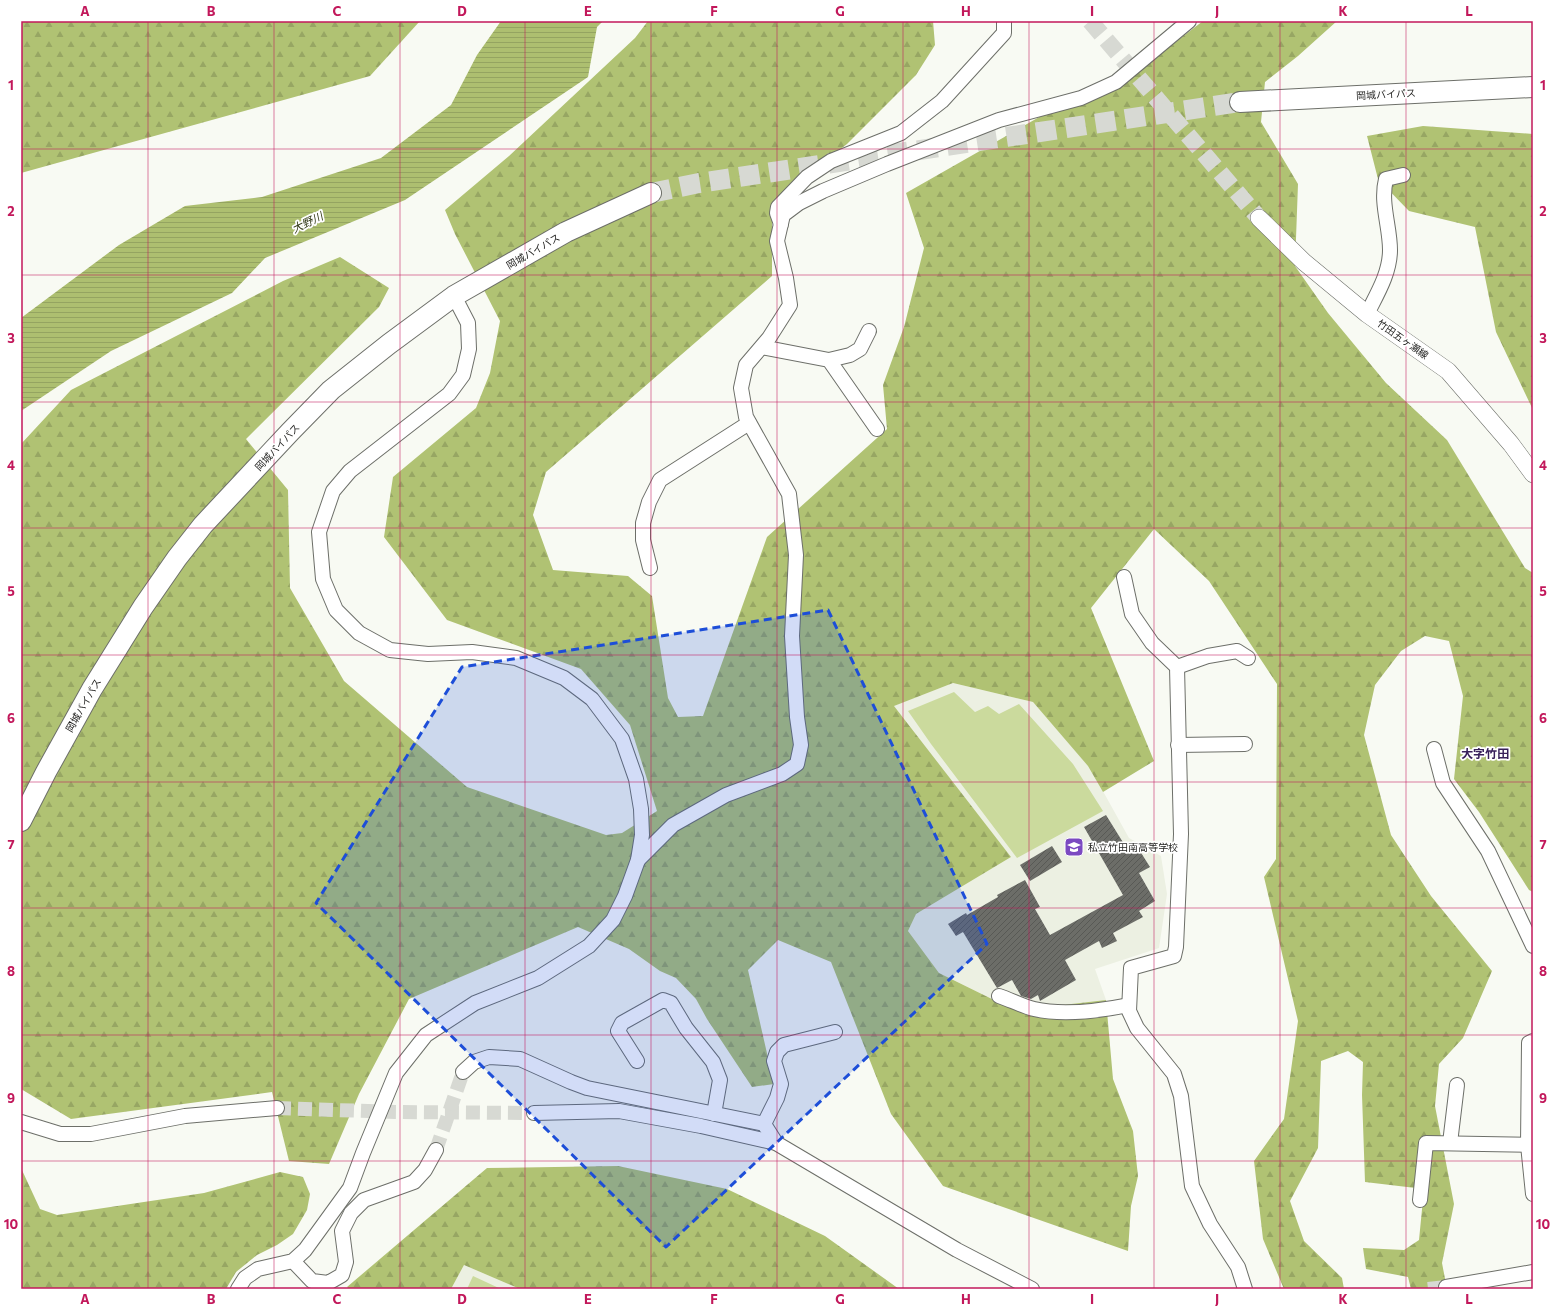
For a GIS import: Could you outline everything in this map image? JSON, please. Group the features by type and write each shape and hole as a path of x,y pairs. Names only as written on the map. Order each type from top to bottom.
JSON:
{"highway":[{"name":"岡城バイパス","path":"1240,102 1533,87"},
{"name":"岡城バイパス","path":"21,821 92,689 143,607 177,558 203,525 331,390 389,344 454,296 566,232 651,193"}],"main road":[{"name":"竹田五ヶ瀬線","path":"1259,218 1304,262 1367,314 1448,371 1511,444 1533,474"}],"street":[{"path":"781,224 777,213 778,206 807,177 831,161 901,133 936,106 1004,33 1004,21"},
{"path":"638,860 673,826 726,794 782,774 797,764 801,745 797,716 792,636 796,555 789,494 746,417 740,388 746,365 769,338 790,305 786,278 777,241 783,215 799,203 830,188 999,120 1081,98 1116,82 1189,21"},
{"path":"1367,314 1386,275 1390,251 1383,190 1386,179 1403,175"},
{"path":"238,1289 246,1278 258,1269 293,1261 305,1250 350,1188 362,1153 396,1073 426,1035 475,1003 538,978 589,946 613,920 625,896 638,860 642,835 636,779 622,739 592,699 564,678 516,658 472,652 428,654 390,650 359,633 336,610 323,579 318,532 333,491 350,471 449,394 463,375 469,349 468,323 454,296"},
{"path":"762,347 829,360 850,355 860,349 869,331"},
{"path":"829,360 877,429"},
{"path":"650,568 643,540 643,523 649,502 660,480 749,423"},
{"path":"1124,577 1132,614 1152,643 1177,668 1181,834 1176,947 1174,956 1132,968 1129,1011 1137,1028 1174,1074 1181,1096 1192,1186 1210,1224 1238,1267 1245,1289"},
{"path":"1177,668 1208,656 1237,651 1248,658"},
{"path":"1178,746 1245,744"},
{"path":"1434,749 1443,783 1488,851 1533,946"},
{"path":"999,996 1034,1009 1062,1012 1102,1011 1129,1005"},
{"path":"637,1061 618,1031 622,1023 664,1000 671,1003 686,1028 713,1062 720,1080 714,1114"},
{"path":"764,1124 777,1098 781,1084 774,1061 777,1052 784,1045 835,1032"},
{"path":"1533,1040 1529,1043 1530,1145 1533,1194"},
{"path":"463,1072 474,1062 489,1057 520,1059 570,1082 587,1088 764,1124 776,1143"},
{"path":"1450,1143 1457,1085"},
{"path":"21,1122 60,1134 91,1134 185,1116 277,1108"},
{"path":"534,1113 619,1111 701,1126 776,1143 956,1250 1032,1289"},
{"path":"1420,1200 1426,1143 1530,1145"},
{"path":"293,1261 312,1281 328,1283 342,1275 346,1262 342,1231 350,1213 364,1200 414,1182 425,1170 436,1150"},
{"path":"1446,1287 1533,1272"}],"highlighted area":[{"path":"828,610 987,944 666,1247 316,903 462,667"}],"shaded area":[{"name":"私立竹田南高等学校","path":"953,683 1033,702 1089,766 1129,838 1161,856 1167,894 1159,948 1095,969 1106,1000 1045,1007 996,1001 939,973 908,931 916,914 1011,857 893,706"},
{"path":"954,692 975,712 988,706 999,714 1019,704 1073,764 1103,811 1017,858 908,711"},
{"path":"464,1265 520,1289 451,1289"},
{"path":"473,1276 501,1289 467,1289"}],"green space":[{"path":"21,21 420,21 370,76 21,173"},
{"path":"648,21 933,21 935,45 916,75 847,144 772,203 772,276 546,472 533,515 553,570 628,576 652,596 668,698 678,717 703,716 767,537 887,429 883,385 904,327 924,248 906,193 1092,87 1165,50 1203,21 1337,21 1298,56 1265,82 1261,122 1298,184 1295,266 1328,313 1386,383 1447,440 1525,568 1533,573 1533,892 1529,890 1479,812 1454,779 1463,696 1449,641 1425,636 1401,651 1375,685 1364,735 1391,835 1431,896 1492,971 1463,1038 1439,1064 1435,1106 1454,1204 1442,1263 1447,1289 1411,1289 1408,1277 1366,1269 1363,1248 1404,1250 1419,1240 1424,1189 1365,1182 1362,1095 1363,1062 1348,1051 1321,1061 1318,1148 1290,1201 1304,1241 1342,1278 1344,1289 1284,1289 1263,1239 1254,1161 1284,1119 1298,1021 1264,877 1276,859 1277,684 1209,581 1154,529 1091,608 1154,761 1103,792 1088,766 1033,702 953,683 894,706 1011,857 916,914 908,931 939,973 996,1001 1045,1007 1106,1000 1113,1079 1133,1131 1138,1176 1131,1206 1128,1251 943,1186 891,1114 831,962 778,940 748,970 774,1084 752,1087 707,1019 696,999 676,978 660,971 629,949 578,927 409,999 359,1094 329,1164 289,1161 272,1092 71,1119 21,1089 21,444 71,390 283,281 340,257 389,288 379,307 246,439 288,490 290,588 344,681 467,787 606,835 622,833 657,811 630,725 581,669 447,620 384,537 393,477 476,408 490,373 500,321 455,234 445,210 509,156 635,38"},
{"path":"1423,126 1533,134 1533,410 1496,332 1475,227 1409,211 1378,179 1367,136"},
{"path":"618,1166 727,1189 825,1236 899,1289 520,1289 464,1265 451,1289 349,1289 347,1287 487,1168"},
{"path":"21,1168 40,1209 57,1215 204,1193 280,1172 303,1177 310,1194 307,1210 293,1234 277,1245 257,1255 236,1272 226,1289 21,1289"}],"water":[{"name":"大野川","path":"501,21 603,21 597,27 588,77 405,200 265,258 232,293 111,351 21,411 21,318 119,245 185,206 262,197 381,158 451,105 477,55"}],"building":[{"path":"1106,815 1129,852 1138,848 1150,867 1139,873 1155,901 1139,911 1143,917 1113,933 1117,941 1102,948 1099,941 1065,960 1076,980 1040,1001 1038,995 1031,999 1021,996 1012,980 997,988 963,932 956,936 948,924 966,913 967,915 998,897 997,895 1025,880 1040,907 1035,909 1050,935 1123,895 1084,827"},
{"path":"1052,846 1062,862 1030,881 1020,865"}],"tunnel":[{"path":"1090,21 1259,218"},
{"path":"651,193 699,183 1240,102"},
{"path":"436,1150 463,1072"},
{"path":"277,1108 395,1112 534,1113"},
{"path":"1428,1289 1446,1287"}],"place":[{"name":"私立竹田南高等学校","path":"1074,847"}],"district":[{"name":"大字竹田","path":"1485,753"}]}
